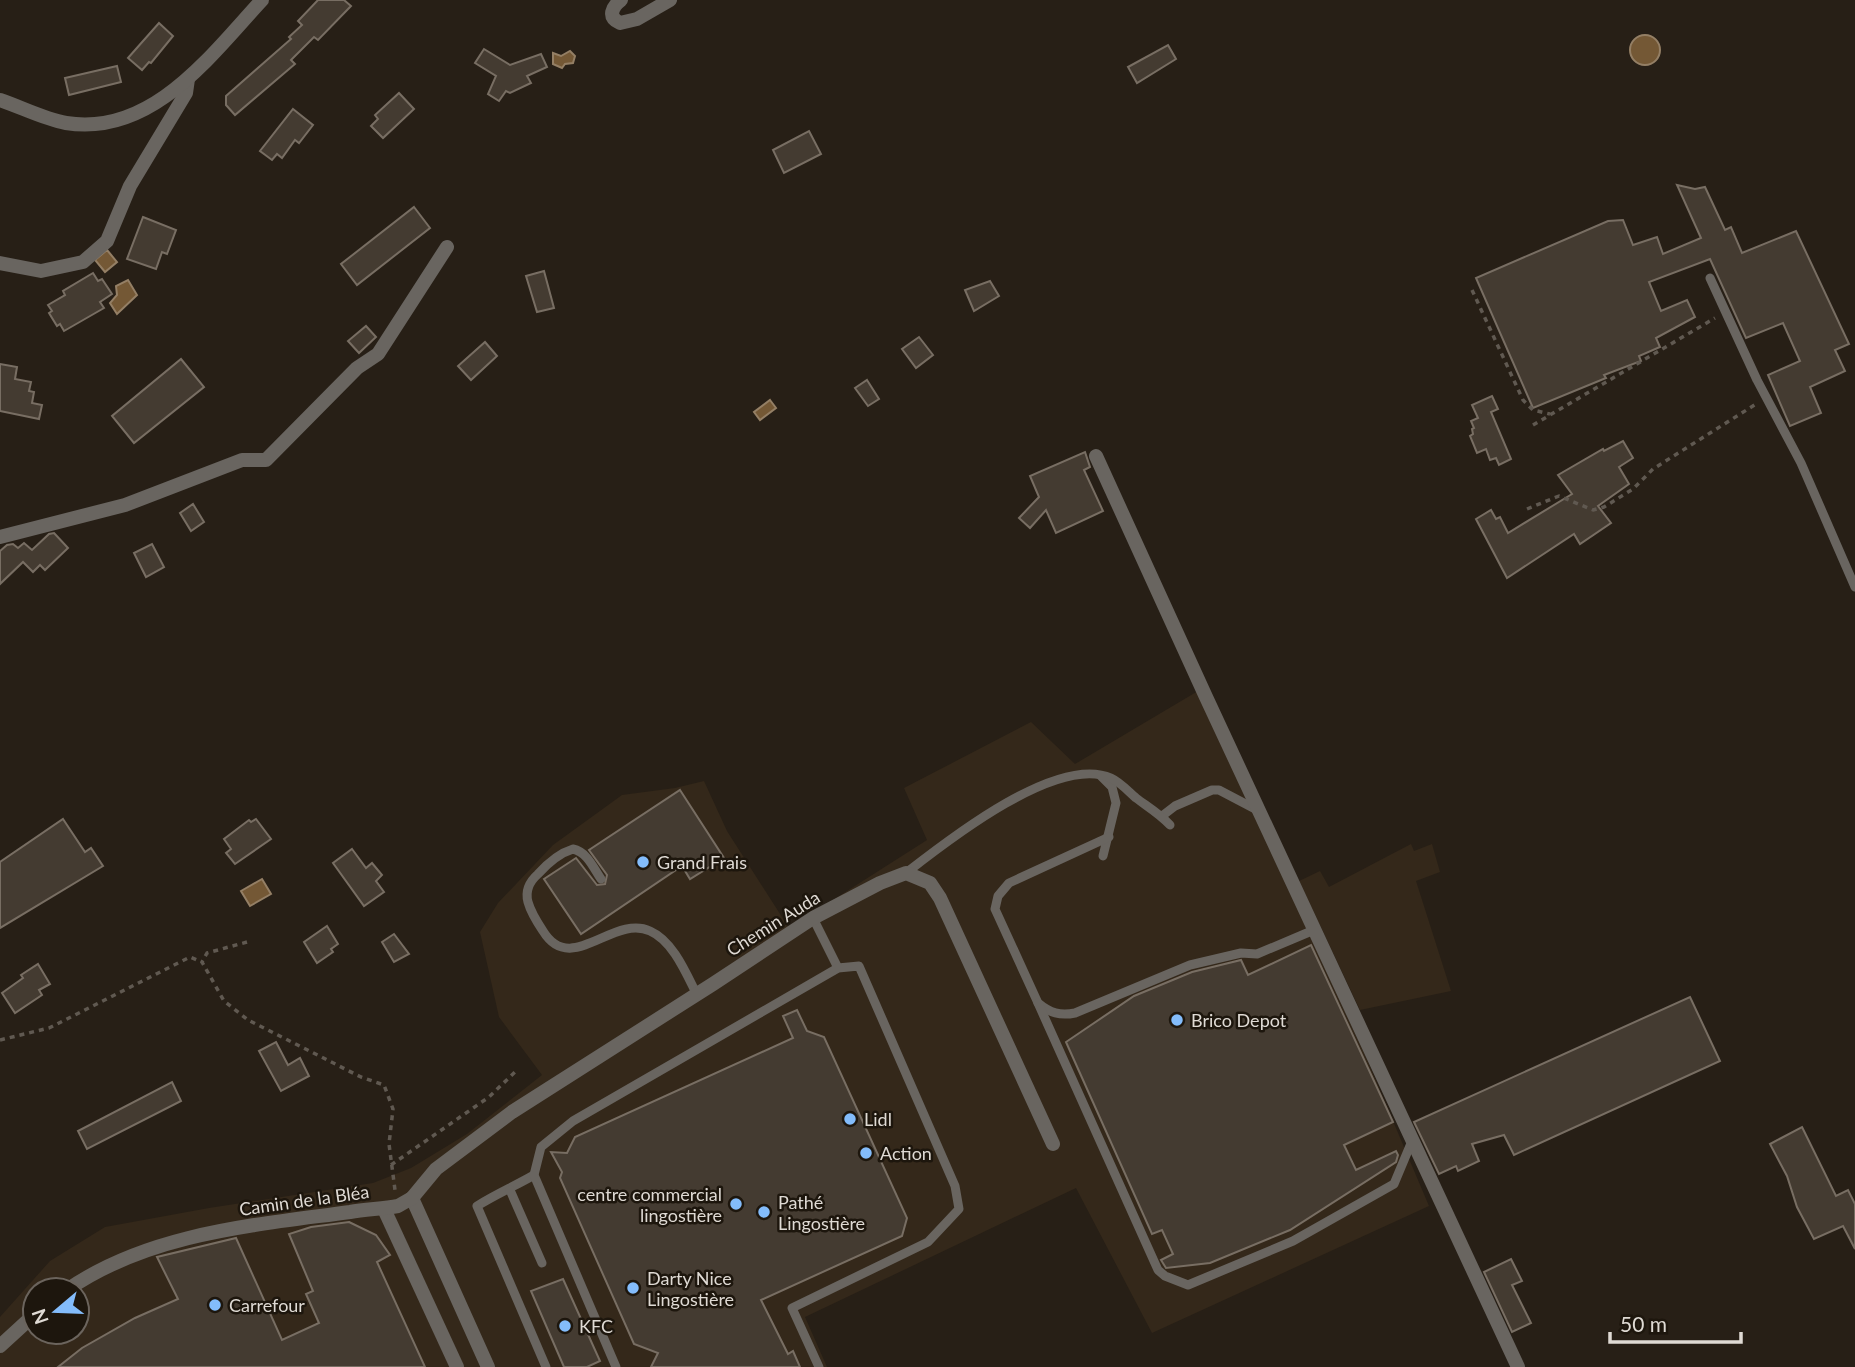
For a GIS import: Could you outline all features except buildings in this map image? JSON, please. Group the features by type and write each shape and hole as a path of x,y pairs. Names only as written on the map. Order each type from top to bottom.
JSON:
{"street":[{"path":"0,100 65,123 115,121 139,112 159,102 188,79 262,0"},
{"path":"621,0 613,6 611,13 613,19 620,23 637,19 670,0"},
{"path":"0,263 41,271 83,262 107,241 130,187 186,93 188,79"},
{"path":"0,537 125,505 242,460 266,460 357,369 378,354 447,247"},
{"path":"1096,456 1518,1367"},
{"path":"906,873 930,883 940,898 1053,1144"},
{"name":"Chemin Auda","path":"412,1198 436,1169 512,1112 814,918 880,883 906,873"},
{"path":"391,1207 412,1198 488,1367"},
{"name":"Camin de la Bléa","path":"91,1277 152,1250 213,1232 391,1207 457,1367"},
{"path":"0,1346 21,1327"}],"lane":[{"path":"1710,278 1767,400 1801,463 1855,587"},
{"path":"906,873 979,821 1028,791 1056,780 1079,775 1111,778 1170,825"},
{"path":"1100,775 1111,786 1116,798 1103,856"},
{"path":"1161,816 1175,806 1212,790 1219,790 1259,811"},
{"path":"1109,836 1009,883 998,895 995,909 1158,1270 1188,1286 1293,1241 1394,1184 1412,1139"},
{"path":"601,879 586,856 573,849 536,875 528,885 527,896 533,916 548,940 557,946 577,948 630,927 647,929 657,934 670,947 697,995"},
{"path":"814,918 838,968"},
{"path":"1038,1003 1056,1014 1075,1013 1190,965 1241,953 1257,954 1314,929"},
{"path":"616,1367 534,1175 541,1147 573,1121 838,968 859,966 951,1176 958,1209 928,1242 792,1308 819,1367"},
{"path":"534,1175 477,1206 546,1367"},
{"path":"510,1190 542,1263"}],"path":[{"path":"1472,290 1524,400 1533,410 1552,414"},
{"path":"1533,425 1726,311"},
{"path":"1527,509 1559,496 1593,510 1604,507 1633,489 1653,470 1751,407 1767,400"},
{"path":"202,961 207,953 247,942"},
{"path":"0,1040 49,1028 190,957 202,961 224,1001 248,1020 361,1077 384,1085 393,1109 389,1144 391,1207"},
{"path":"391,1165 489,1097 516,1071"}],"shaded area":[{"path":"1645,35 1655,40 1660,50 1655,60 1645,65 1635,60 1630,50 1635,40"},
{"path":"570,51 575,56 573,63 565,64 562,68 553,64 553,53 561,56"},
{"path":"107,250 117,262 105,272 95,260"},
{"path":"128,280 137,295 117,314 110,303 117,295 116,286"},
{"path":"770,400 776,408 760,420 754,412"},
{"path":"1198,691 1365,1055 1429,1206 1152,1333 1076,1188 805,1317 827,1367 0,1367 0,1317 21,1293 21,1346 91,1346 91,1276 37,1276 50,1261 105,1227 373,1183 411,1168 467,1134 542,1075 499,1017 480,932 498,903 553,845 622,795 704,781 727,831 789,928 927,840 904,788 1031,722 1075,764"},
{"path":"1411,844 1414,851 1432,844 1440,872 1416,881 1451,991 1360,1010 1299,881 1320,871 1329,887"},
{"path":"262,879 271,894 250,906 241,891"}],"place":[{"name":"Grand Frais","path":"643,862"},
{"name":"Brico Depot","path":"1177,1020"},
{"name":"Lidl","path":"850,1119"},
{"name":"Action","path":"866,1153"},
{"name":"centre commercial lingostière","path":"736,1204"},
{"name":"Pathé Lingostière","path":"764,1212"},
{"name":"Darty Nice Lingostière","path":"633,1288"},
{"name":"Carrefour","path":"215,1305"},
{"name":"KFC","path":"565,1326"}]}
